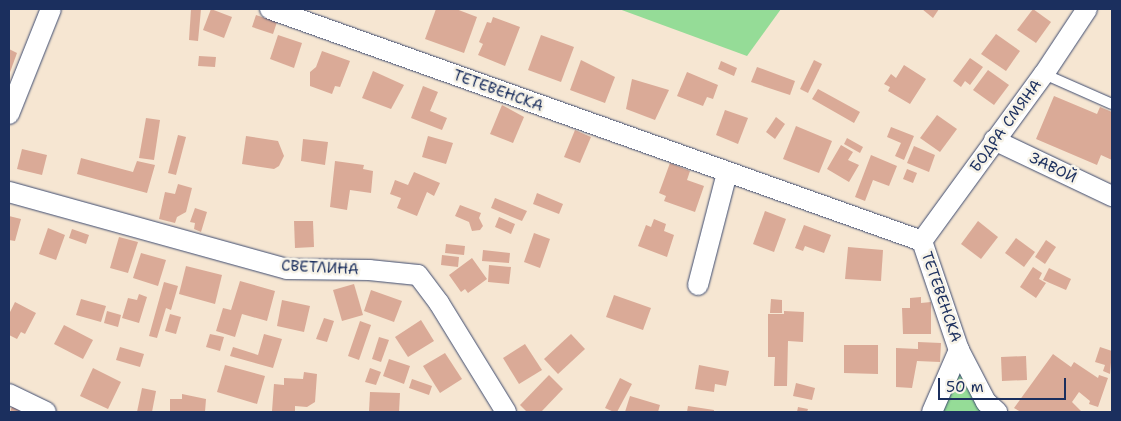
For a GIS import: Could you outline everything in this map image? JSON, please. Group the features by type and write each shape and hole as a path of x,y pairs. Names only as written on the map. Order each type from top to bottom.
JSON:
{"street":[{"path":"9,114 51,9"},
{"name":"ТЕТЕВЕНСКА","path":"270,9 922,241 959,350 986,402 997,412"},
{"name":"БОДРА СМЯНА","path":"922,241 1044,74 1087,9"},
{"name":"ЗАВОЙ","path":"994,140 1112,196"},
{"path":"698,285 727,173"},
{"name":"СВЕТЛИНА","path":"9,192 287,269 369,270 418,276 439,303 506,412"},
{"path":"932,412 959,350"},
{"path":"9,394 46,412"}],"lane":[{"path":"1044,74 1112,104"}],"green space":[{"path":"619,9 781,9 747,56"},
{"path":"961,366 983,412 941,412"}],"building":[{"path":"191,9 201,9 198,41 189,40"},
{"path":"211,9 232,17 224,38 203,30"},
{"path":"436,9 456,9 477,17 464,53 425,39"},
{"path":"922,9 939,9 933,18"},
{"path":"1033,9 1051,22 1036,43 1017,30"},
{"path":"256,15 277,22 273,34 252,27"},
{"path":"493,17 520,27 505,66 478,55 483,44 479,42 487,22 491,23"},
{"path":"996,34 1020,51 1006,71 981,54"},
{"path":"278,35 302,43 294,68 270,59"},
{"path":"541,35 574,47 561,82 528,70"},
{"path":"9,49 17,53 9,75"},
{"path":"322,51 350,61 340,87 335,86 332,94 310,86 310,72 316,67"},
{"path":"199,56 216,57 215,67 198,66"},
{"path":"970,58 983,67 970,85 965,81 961,87 953,81"},
{"path":"581,60 615,77 605,103 570,90"},
{"path":"814,60 822,64 808,93 800,89"},
{"path":"721,61 737,68 734,76 718,69"},
{"path":"904,65 926,79 910,104 888,91 890,87 884,84 891,74 896,78"},
{"path":"757,67 795,81 790,95 751,82"},
{"path":"988,70 1009,85 994,105 973,90"},
{"path":"373,71 404,85 391,109 362,98"},
{"path":"687,72 718,85 713,99 707,97 703,106 677,96"},
{"path":"632,79 669,90 655,120 626,109"},
{"path":"423,86 438,92 430,111 447,118 442,130 411,118"},
{"path":"818,89 860,112 854,123 812,99"},
{"path":"1054,96 1097,114 1100,107 1112,112 1112,160 1101,155 1097,165 1036,139"},
{"path":"502,105 524,117 513,143 490,134"},
{"path":"725,110 748,118 738,144 716,135"},
{"path":"937,115 957,129 940,152 920,138"},
{"path":"776,117 785,124 775,139 766,132"},
{"path":"146,118 160,120 154,160 139,158"},
{"path":"796,126 832,141 819,173 783,159"},
{"path":"891,127 914,136 904,160 895,156 901,143 887,137"},
{"path":"575,130 591,137 580,163 564,157"},
{"path":"178,135 186,137 176,175 168,173"},
{"path":"246,136 278,141 284,156 279,166 274,169 242,164"},
{"path":"428,136 453,143 446,164 422,157"},
{"path":"847,138 863,147 860,153 844,144"},
{"path":"303,139 328,142 325,165 301,161"},
{"path":"841,145 853,152 848,160 859,165 849,182 827,169"},
{"path":"914,146 935,155 929,172 907,163"},
{"path":"22,149 47,155 42,175 17,169"},
{"path":"871,155 897,166 889,186 873,180 865,201 855,197"},
{"path":"81,158 133,172 137,161 155,165 147,193 77,174"},
{"path":"335,161 364,165 363,169 373,171 371,193 350,190 347,210 330,207"},
{"path":"670,163 690,171 687,180 704,186 695,212 664,201 666,196 659,193"},
{"path":"907,169 917,173 913,183 903,179"},
{"path":"414,172 440,183 434,196 427,192 417,216 397,208 401,198 390,194 395,180 408,185"},
{"path":"178,184 192,188 186,212 177,217 175,223 159,219 165,192 175,194"},
{"path":"537,193 563,204 559,214 533,204"},
{"path":"495,198 527,211 522,221 491,208"},
{"path":"460,205 481,213 479,218 483,226 480,230 472,231 469,222 455,216"},
{"path":"195,208 207,212 201,232 194,229 195,223 190,222"},
{"path":"765,211 786,219 774,252 753,244"},
{"path":"9,216 21,219 15,241 9,240"},
{"path":"499,217 515,224 511,234 495,227"},
{"path":"654,219 666,224 664,231 674,235 667,257 638,246 646,225 651,227"},
{"path":"294,221 313,221 314,247 295,248"},
{"path":"978,221 998,237 981,259 961,244"},
{"path":"804,225 831,235 824,253 805,246 803,251 795,248"},
{"path":"48,228 65,235 56,260 39,254"},
{"path":"72,229 89,235 86,244 69,238"},
{"path":"534,233 550,239 540,268 524,262"},
{"path":"119,237 138,242 128,273 110,268"},
{"path":"1016,238 1035,252 1024,267 1005,253"},
{"path":"1046,240 1056,247 1045,264 1035,257"},
{"path":"446,244 465,246 464,255 445,253"},
{"path":"848,247 883,250 881,281 845,279"},
{"path":"483,250 510,253 509,263 482,261"},
{"path":"141,253 166,260 158,286 133,278"},
{"path":"442,255 459,257 458,267 441,265"},
{"path":"472,258 487,279 468,293 465,289 461,292 449,275"},
{"path":"489,265 511,267 509,284 488,282"},
{"path":"186,266 222,275 215,304 179,294"},
{"path":"1033,267 1042,273 1039,279 1046,283 1036,298 1020,287"},
{"path":"1049,268 1071,279 1066,290 1043,280"},
{"path":"240,281 275,291 267,321 242,314 235,337 216,331 223,308 231,310"},
{"path":"164,282 178,286 171,310 166,308 157,338 149,336"},
{"path":"354,284 363,315 342,321 333,290"},
{"path":"371,290 402,301 394,322 364,311"},
{"path":"139,294 147,297 139,323 122,318 128,298 137,300"},
{"path":"614,295 651,308 643,330 606,317"},
{"path":"921,297 921,303 931,302 931,334 903,334 902,308 910,308 910,298"},
{"path":"81,299 106,306 101,322 76,315"},
{"path":"771,299 782,300 782,313 770,313"},
{"path":"282,300 310,306 304,332 277,326"},
{"path":"15,302 36,313 25,334 21,332 17,339 9,335 9,314"},
{"path":"107,311 121,315 118,327 104,323"},
{"path":"784,311 804,312 803,342 788,341 787,386 774,386 775,357 768,357 768,314 784,314"},
{"path":"170,314 181,317 176,334 165,331"},
{"path":"324,318 334,321 327,342 316,339"},
{"path":"421,320 434,341 408,357 395,337"},
{"path":"360,321 371,325 359,360 348,356"},
{"path":"64,325 93,340 83,359 54,344"},
{"path":"210,334 224,337 220,351 206,347"},
{"path":"264,334 282,339 273,368 230,356 233,347 258,355"},
{"path":"571,334 585,349 558,374 544,359"},
{"path":"379,337 389,340 381,362 372,359"},
{"path":"918,342 941,343 940,362 917,361 912,388 896,387 896,348 918,349"},
{"path":"525,344 542,370 519,384 503,358"},
{"path":"844,345 878,345 878,374 844,373"},
{"path":"120,347 144,354 140,367 116,360"},
{"path":"1100,347 1112,351 1110,374 1103,371 1105,365 1095,362"},
{"path":"445,353 462,379 440,393 423,366"},
{"path":"1053,354 1071,367 1074,362 1098,378 1099,375 1108,378 1098,407 1089,404 1090,401 1079,392 1072,402 1082,412 1021,412 1014,408"},
{"path":"1026,356 1027,380 1002,381 1001,357"},
{"path":"389,359 410,366 404,384 383,376"},
{"path":"225,365 265,376 257,404 217,392"},
{"path":"699,365 729,371 726,386 715,384 714,392 695,389"},
{"path":"93,368 121,382 108,409 80,396"},
{"path":"370,368 381,372 376,385 365,382"},
{"path":"304,372 317,374 315,402 307,407 295,406 295,412 272,411 274,384 284,385 284,378 303,379"},
{"path":"549,375 563,389 541,412 527,412 520,405"},
{"path":"620,378 632,384 617,412 614,412 605,408"},
{"path":"412,379 432,386 429,395 409,388"},
{"path":"796,383 815,388 812,400 793,396"},
{"path":"142,388 156,391 152,412 137,412"},
{"path":"370,392 400,393 399,412 369,412"},
{"path":"182,394 206,399 205,412 170,412 170,399 182,399"},
{"path":"630,396 660,405 658,412 625,412"},
{"path":"13,404 30,412 10,412"},
{"path":"688,406 714,410 714,412 687,412"},
{"path":"798,407 808,409 807,412 797,412"}]}
